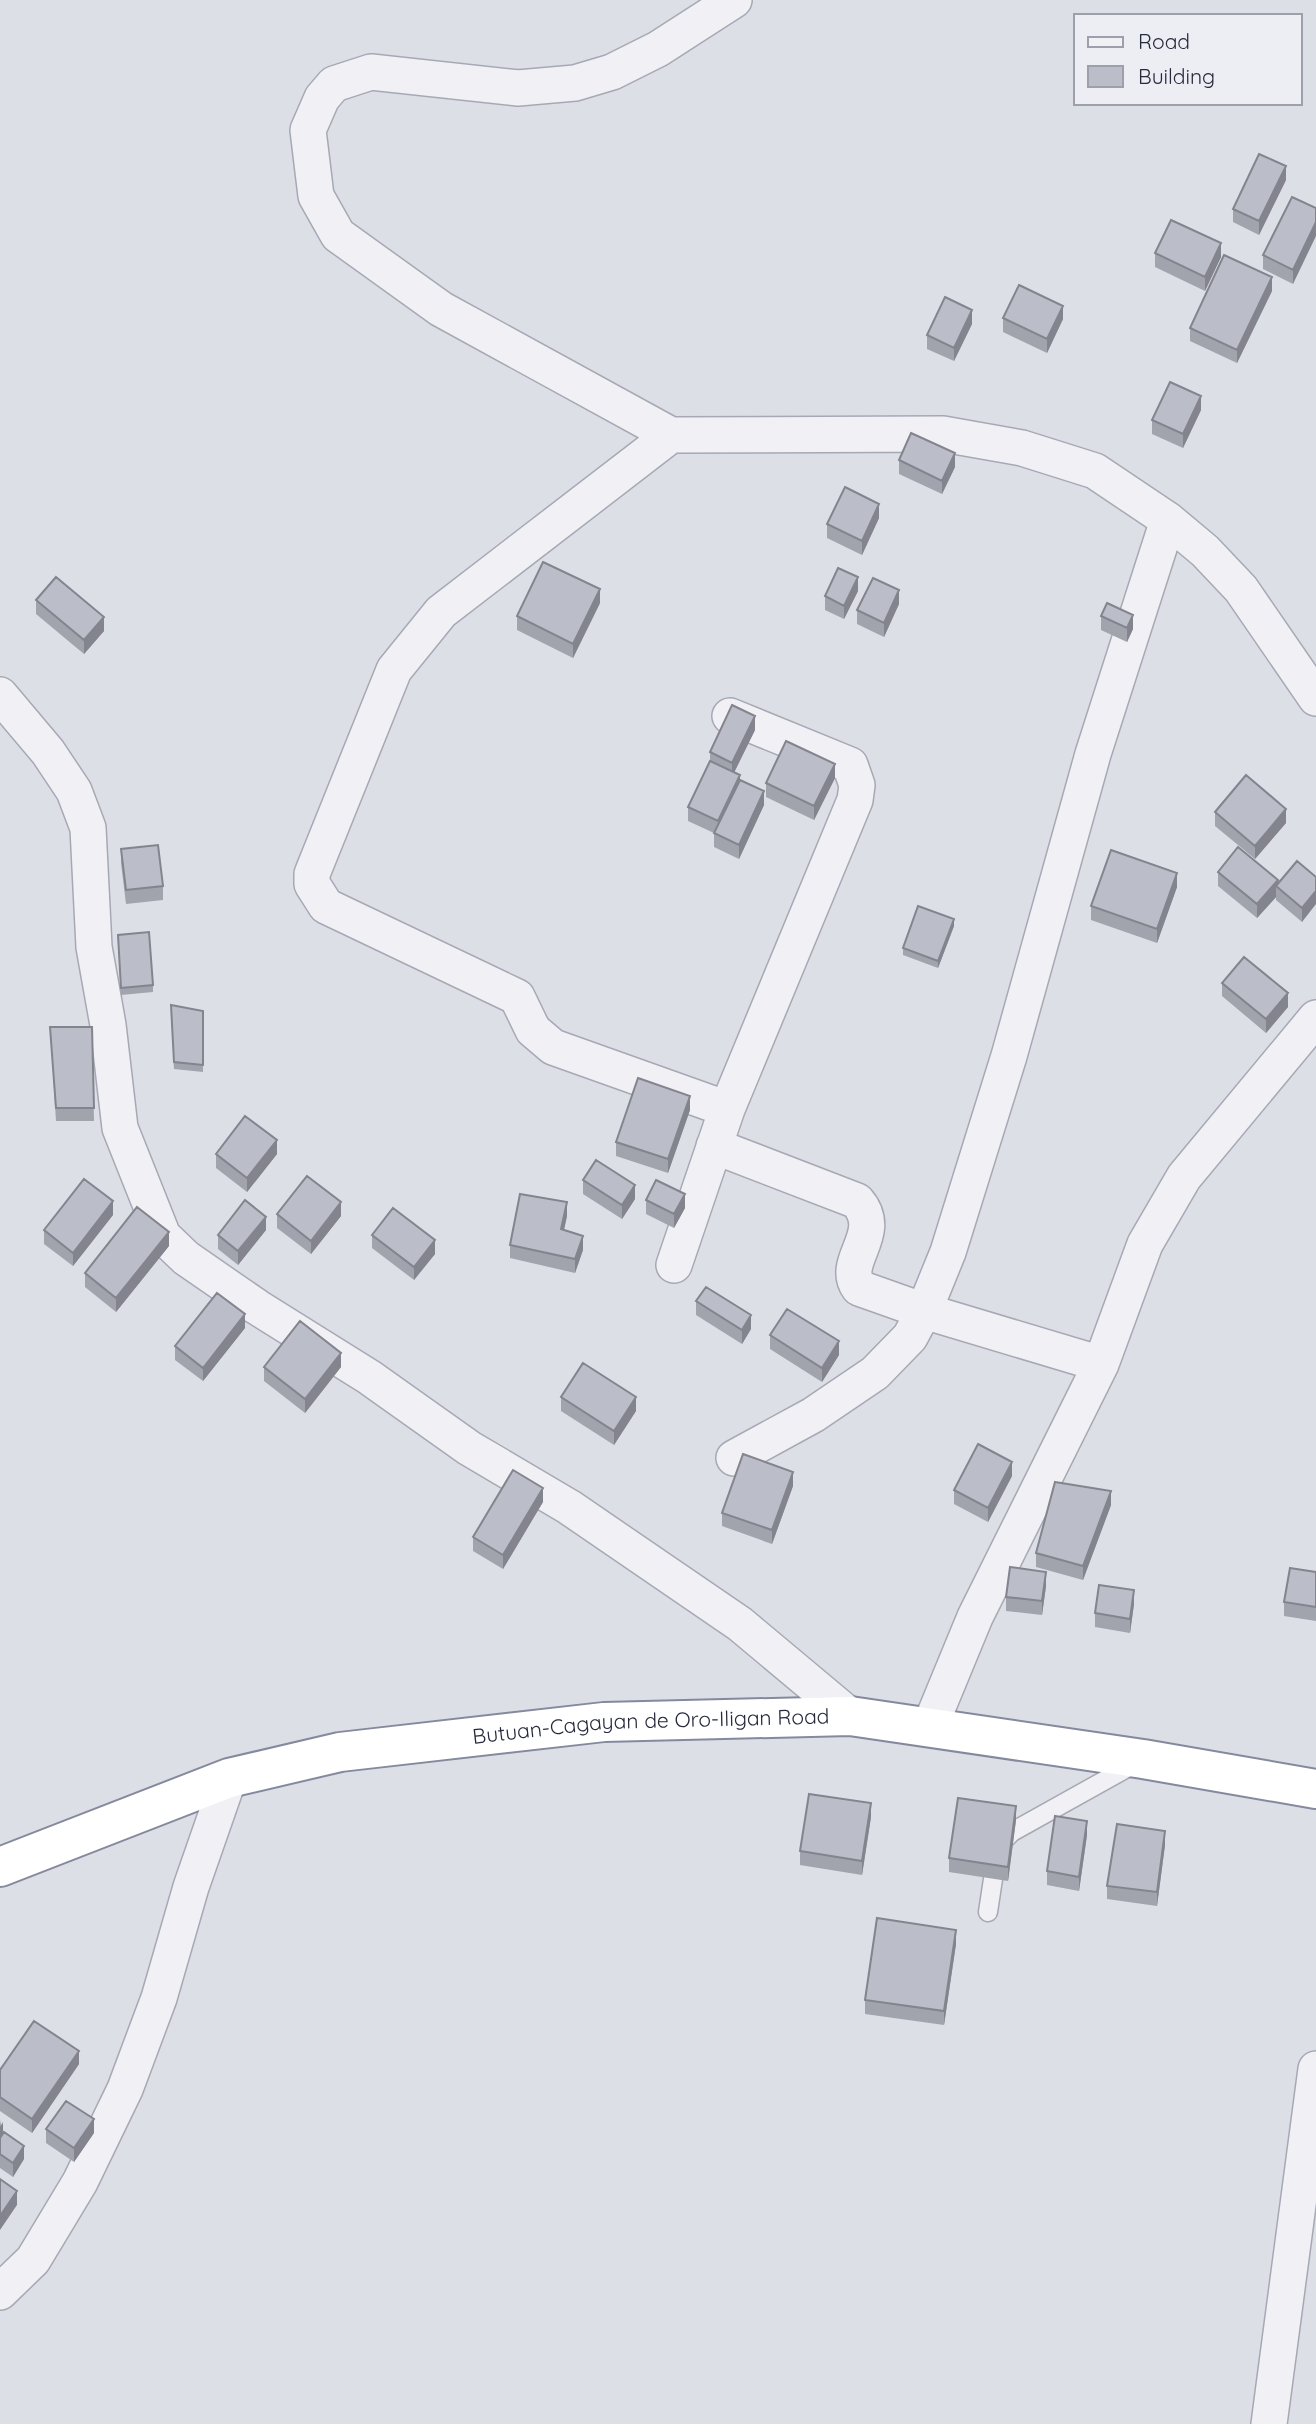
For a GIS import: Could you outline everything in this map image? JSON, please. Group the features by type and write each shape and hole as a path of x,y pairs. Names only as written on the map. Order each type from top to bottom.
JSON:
{"highway":[{"name":"Butuan-Cagayan de Oro-Iligan Road","path":"0,1867 229,1778 340,1752 604,1722 850,1716 1143,1759 1316,1789"}],"street":[{"path":"734,0 658,49 612,72 575,83 518,88 371,72 334,84 322,98 309,130 316,196 338,234 441,309 671,435 943,434 1022,448 1095,471 1168,520 1205,551 1241,589 1316,698"},
{"path":"671,435 442,612 394,670 312,874 312,884 326,906 517,997 533,1030 553,1047 727,1109"},
{"path":"734,1458 813,1415 875,1373 911,1337 925,1311 948,1252 1009,1056 1093,754 1168,520"},
{"path":"0,695 48,752 67,781 88,828 94,947 120,1128 163,1236 186,1258 257,1307 369,1377 469,1448 569,1507 740,1624 850,1716"},
{"path":"674,1265 727,1109 855,800 857,785 850,765 730,716"},
{"path":"930,1726 975,1617 1101,1364 1145,1244 1184,1177 1316,1018"},
{"path":"714,1146 857,1201 867,1212 869,1225 855,1268 855,1283 859,1288 925,1311 1101,1364"},
{"path":"0,2292 33,2260 80,2182 125,2089 159,1998 191,1887 229,1778"},
{"path":"1269,2424 1316,2069"}],"lane":[{"path":"988,1912 998,1846 1012,1832 1143,1759"}],"building":[{"path":"1259,154 1286,166 1259,221 1233,209"},
{"path":"1292,197 1316,208 1316,222 1293,270 1263,255"},
{"path":"1171,220 1221,243 1205,277 1155,253"},
{"path":"1224,255 1272,277 1237,350 1190,328"},
{"path":"1019,285 1063,306 1047,339 1003,318"},
{"path":"945,297 972,310 954,348 927,335"},
{"path":"1170,382 1201,396 1183,434 1152,420"},
{"path":"911,433 955,453 942,481 899,460"},
{"path":"845,487 879,504 862,541 827,524"},
{"path":"543,562 600,589 573,644 517,616"},
{"path":"838,568 858,577 844,606 825,596"},
{"path":"56,577 104,617 84,640 36,600"},
{"path":"873,578 899,590 884,623 857,610"},
{"path":"1107,603 1133,615 1127,628 1101,616"},
{"path":"732,705 755,716 732,763 710,752"},
{"path":"786,741 835,764 814,806 766,783"},
{"path":"710,761 740,775 718,821 688,807"},
{"path":"1246,775 1286,809 1255,846 1215,812"},
{"path":"740,780 764,791 739,845 714,833"},
{"path":"158,845 163,886 126,890 121,849"},
{"path":"1238,847 1278,880 1257,904 1218,872"},
{"path":"1111,850 1177,873 1157,929 1091,906"},
{"path":"1297,861 1316,877 1316,891 1302,908 1276,886"},
{"path":"918,906 954,919 938,961 903,948"},
{"path":"149,932 153,985 121,988 118,935"},
{"path":"1244,957 1288,993 1266,1019 1222,983"},
{"path":"171,1005 203,1011 203,1065 174,1062"},
{"path":"50,1027 92,1027 94,1108 56,1108"},
{"path":"638,1078 690,1096 668,1159 616,1142"},
{"path":"245,1116 277,1140 247,1178 216,1154"},
{"path":"596,1160 635,1185 622,1205 583,1180"},
{"path":"307,1176 341,1202 311,1241 277,1214"},
{"path":"84,1179 113,1201 73,1253 44,1230"},
{"path":"656,1180 685,1194 674,1214 646,1200"},
{"path":"520,1194 567,1202 561,1229 583,1236 575,1259 510,1245"},
{"path":"245,1200 266,1217 238,1251 218,1235"},
{"path":"137,1207 169,1232 116,1298 85,1273"},
{"path":"393,1208 435,1240 414,1267 372,1235"},
{"path":"706,1287 751,1315 742,1330 696,1301"},
{"path":"217,1293 245,1314 203,1368 175,1346"},
{"path":"787,1309 839,1341 822,1368 770,1335"},
{"path":"300,1321 341,1353 305,1399 264,1367"},
{"path":"583,1363 636,1397 614,1431 561,1397"},
{"path":"978,1444 1012,1462 988,1508 954,1490"},
{"path":"743,1454 793,1472 772,1530 722,1513"},
{"path":"513,1470 543,1488 503,1555 473,1537"},
{"path":"1055,1482 1111,1491 1083,1566 1036,1553"},
{"path":"1010,1567 1046,1572 1042,1601 1006,1597"},
{"path":"1290,1568 1316,1572 1316,1607 1284,1602"},
{"path":"1099,1585 1134,1590 1130,1619 1095,1613"},
{"path":"809,1794 871,1803 862,1861 800,1851"},
{"path":"958,1798 1016,1806 1008,1867 949,1858"},
{"path":"1055,1816 1087,1821 1079,1877 1047,1871"},
{"path":"1117,1824 1165,1831 1157,1892 1107,1886"},
{"path":"877,1918 956,1930 944,2011 865,2000"},
{"path":"34,2021 79,2051 32,2119 0,2097 0,2070"},
{"path":"66,2101 94,2119 74,2148 46,2129"},
{"path":"4,2132 24,2146 13,2163 0,2154 0,2138"},
{"path":"0,2179 17,2191 0,2216"}]}
